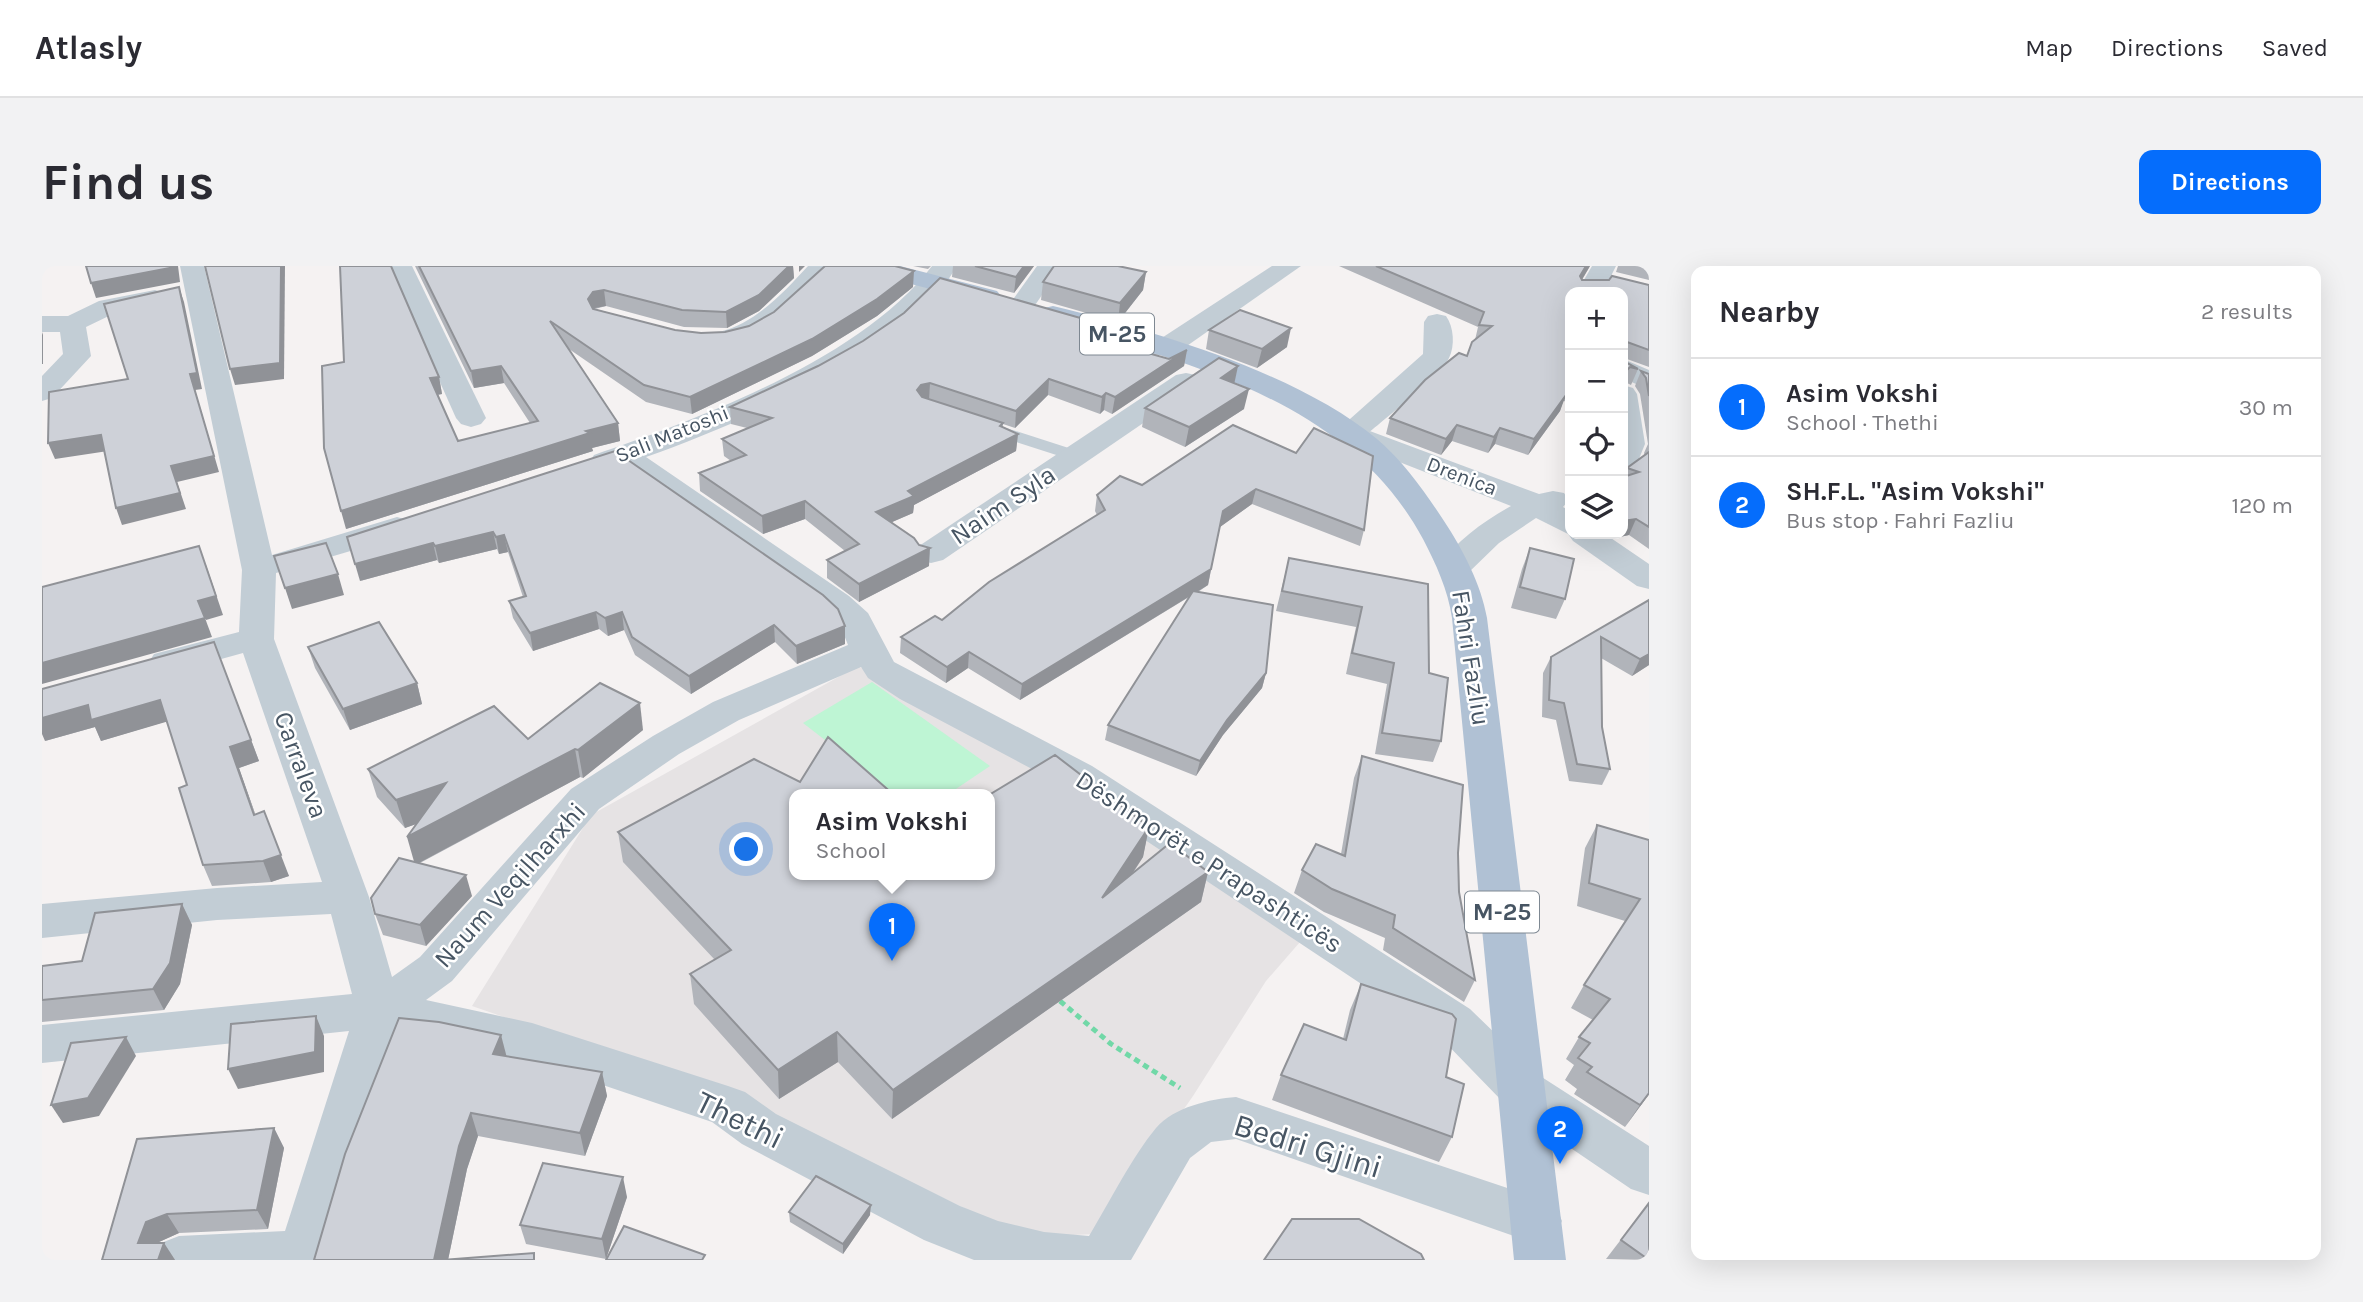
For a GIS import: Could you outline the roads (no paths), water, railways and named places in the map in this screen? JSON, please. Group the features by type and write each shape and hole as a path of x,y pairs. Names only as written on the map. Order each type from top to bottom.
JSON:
{"main road":[{"name":"Fahri Fazliu","path":"870,266 941,274 1022,305 1211,364 1265,387 1351,433 1402,486 1430,524 1455,567 1466,600 1538,1241"}],"street":[{"path":"400,266 471,418"},
{"path":"702,337 737,339 794,296 822,266"},
{"path":"1022,305 1050,266"},
{"path":"1164,349 1289,266"},
{"name":"Sali Matoshi","path":"575,470 623,455 703,424 779,389 873,334 941,274"},
{"path":"42,324 72,324 108,307 195,278"},
{"name":"Carraleva","path":"195,278 259,570 256,639 348,897 379,1010"},
{"path":"1351,433 1436,357 1439,343 1437,321"},
{"path":"42,392 77,356 72,324"},
{"name":"Naim Syla","path":"931,553 1211,364"},
{"path":"1628,370 1649,382"},
{"path":"1628,430 1628,450"},
{"name":"Drenica","path":"1351,433 1538,505 1565,522"},
{"name":"Dëshmorët e Prapashticës","path":"623,455 837,603 856,621 867,650 881,670 913,690 1078,776 1454,1022 1520,1088 1649,1173"},
{"path":"1455,567 1480,539 1538,505 1565,497"},
{"path":"259,570 427,517"},
{"path":"1591,539 1649,579"},
{"path":"132,672 256,639"},
{"name":"Naum Veqilharxhi","path":"379,1010 436,969 585,799 726,711 867,650"},
{"path":"42,921 217,904 348,897"},
{"path":"42,1044 379,1010 302,1257 179,1260"},
{"name":"Thethi","path":"379,1010 532,1042 728,1107 759,1129 942,1223 997,1244 1044,1256 1088,1260"},
{"name":"Bedri Gjini","path":"1103,1260 1173,1143 1189,1128 1210,1120 1236,1118 1538,1241"}],"lane":[{"name":"Naim Syla","path":"965,419 1075,456"}],"place":[{"name":"Asim Vokshi","path":"892,961"},
{"name":"SH.F.L. \"Asim Vokshi\"","path":"1560,1164"}]}
